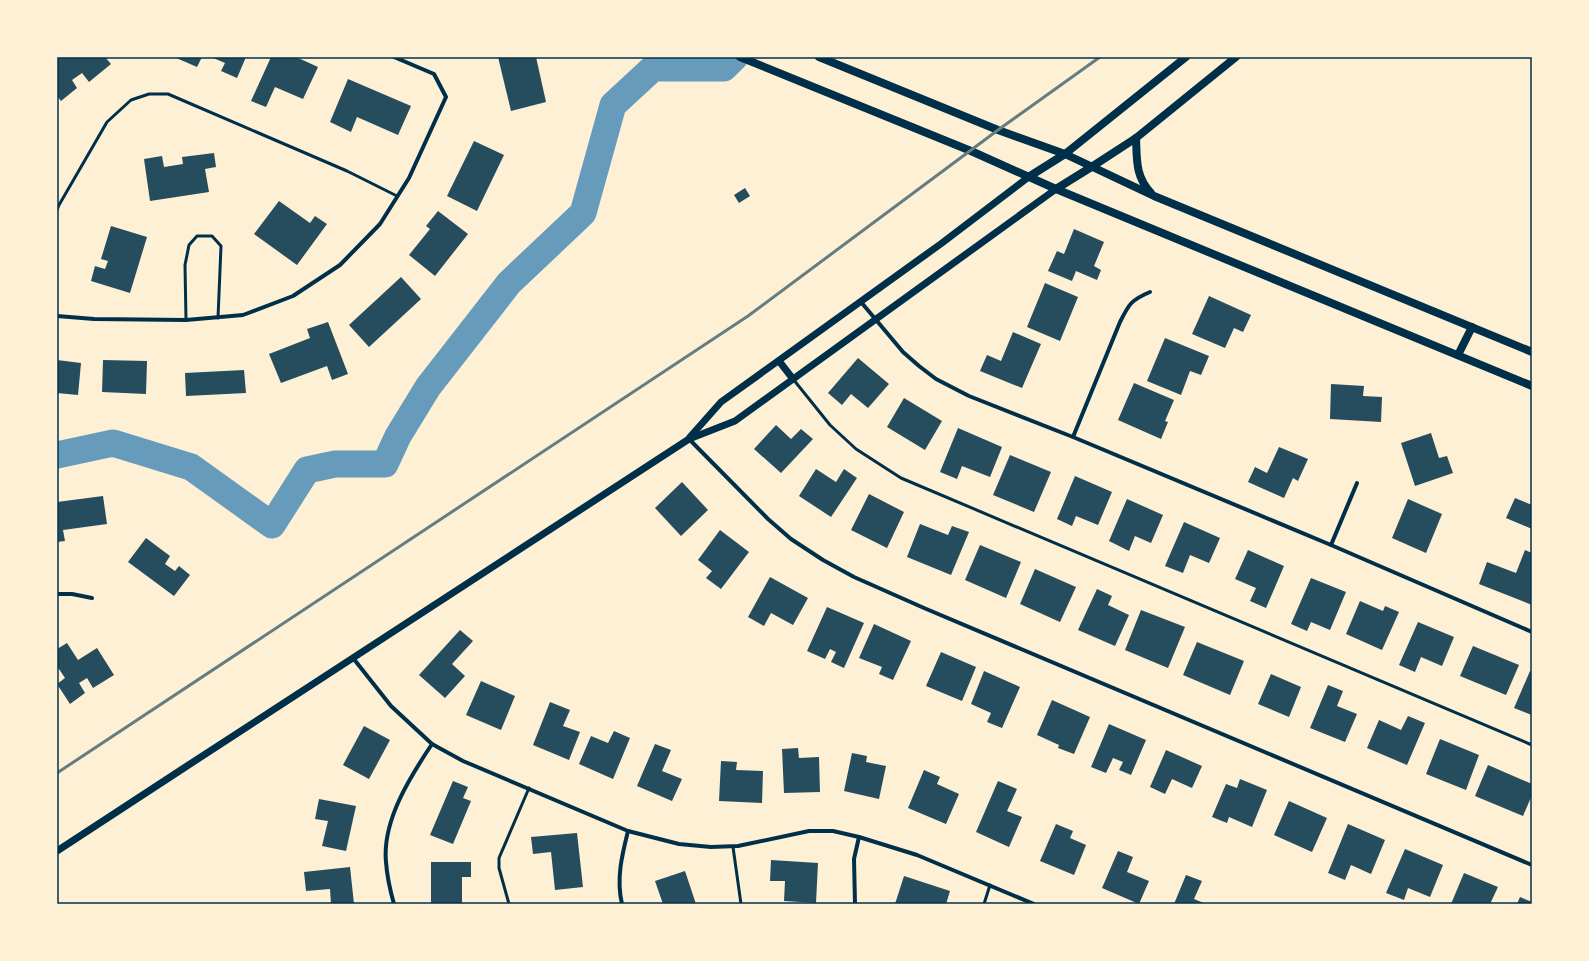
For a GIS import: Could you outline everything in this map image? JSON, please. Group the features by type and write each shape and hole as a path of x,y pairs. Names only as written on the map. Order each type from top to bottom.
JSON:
{"main road":[{"path":"740,57 971,151 1030,176 1056,189 1532,386"},
{"path":"819,57 998,130 1064,154 1093,166 1154,196 1532,352"},
{"path":"1030,176 1064,154 1186,57"},
{"path":"1056,189 1136,138 1236,57"},
{"path":"1136,138 1138,167 1143,184 1154,196"},
{"path":"1458,355 1472,327"}],"street":[{"path":"57,316 94,319 186,320 243,316 293,296 340,265 380,224 409,178 446,97 434,74 394,57"},
{"path":"689,439 721,402 861,302 1030,176"},
{"path":"57,851 689,439 735,421 1056,189"},
{"path":"1073,437 1128,306 1136,298 1150,292"},
{"path":"861,302 903,352 936,379 969,396 1073,437 1331,545 1532,632"},
{"path":"779,361 793,379"},
{"path":"689,439 768,519 791,539 823,560 854,577 1532,865"},
{"path":"1331,545 1357,483"},
{"path":"57,594 72,594 92,598"},
{"path":"352,658 391,706 432,744 463,760 628,831 651,838 680,844 711,847 733,847 809,831 833,831 859,837 917,855 1034,904"},
{"path":"394,904 385,861 387,842 393,817 403,793 416,768 432,744"},
{"path":"622,904 618,879 628,831"},
{"path":"855,904 854,859 859,837"}],"lane":[{"path":"57,210 107,122 131,100 149,94 168,94 347,171 397,196"},
{"path":"186,320 185,264 188,245 197,236 212,236 221,246 218,318"},
{"path":"793,379 830,425 851,444 901,478 1532,745"},
{"path":"509,904 499,868 499,858 529,788"},
{"path":"733,847 741,904"},
{"path":"984,904 990,885"}],"building":[{"path":"57,57 105,57 111,64 89,82 82,73 72,80 77,88 61,101 57,96"},
{"path":"174,57 202,57 197,67"},
{"path":"211,57 246,57 237,78 221,71 225,63"},
{"path":"271,57 296,57 318,67 303,99 275,87 266,107 251,101"},
{"path":"498,57 536,57 546,102 511,111"},
{"path":"348,79 411,106 398,135 357,117 351,132 330,122"},
{"path":"474,141 504,155 477,211 447,196"},
{"path":"214,153 216,167 205,169 209,192 150,201 144,159 162,156 164,167 183,164 182,157"},
{"path":"745,188 750,196 739,203 734,195"},
{"path":"279,201 310,223 315,216 327,224 297,265 254,234"},
{"path":"438,211 468,234 435,276 409,255 430,229 426,226"},
{"path":"111,226 147,237 130,293 91,281 95,266 105,269 108,261 101,259"},
{"path":"1074,229 1104,242 1094,266 1101,270 1097,280 1076,271 1072,281 1048,271 1057,251 1064,254"},
{"path":"401,277 421,299 369,347 349,325"},
{"path":"1045,283 1078,297 1060,341 1027,327"},
{"path":"1209,296 1251,315 1243,332 1234,328 1225,348 1192,334"},
{"path":"328,322 348,374 332,380 327,366 281,383 269,354 310,338 307,329"},
{"path":"1013,332 1041,344 1022,388 980,371 987,355 1001,361"},
{"path":"1165,338 1209,356 1201,375 1190,371 1181,395 1147,381"},
{"path":"858,358 889,384 868,408 851,394 842,405 828,393"},
{"path":"57,360 81,363 78,395 57,393"},
{"path":"103,360 147,361 146,394 102,392"},
{"path":"244,370 246,393 186,396 185,373"},
{"path":"1134,383 1174,400 1165,421 1168,422 1161,439 1118,420"},
{"path":"1331,384 1364,386 1363,396 1382,397 1381,422 1330,419"},
{"path":"904,398 942,421 925,450 887,427"},
{"path":"776,425 791,439 801,429 813,439 781,473 754,449"},
{"path":"958,428 1002,447 990,477 962,466 957,479 940,472"},
{"path":"1431,433 1439,458 1447,456 1453,473 1415,486 1401,443"},
{"path":"1279,447 1308,459 1298,481 1293,478 1284,498 1248,482 1255,467 1267,473"},
{"path":"1010,455 1051,472 1034,512 993,495"},
{"path":"816,469 836,482 844,469 857,478 831,517 799,496"},
{"path":"1075,476 1112,492 1098,525 1076,516 1072,526 1057,519"},
{"path":"682,482 708,510 681,536 655,508"},
{"path":"869,494 904,512 887,548 851,530"},
{"path":"103,496 107,524 63,530 65,541 57,542 57,502"},
{"path":"1515,498 1532,505 1532,529 1506,518"},
{"path":"1127,499 1163,515 1151,543 1135,536 1129,551 1109,541"},
{"path":"1408,499 1442,514 1426,553 1392,538"},
{"path":"1184,522 1220,538 1209,563 1190,555 1183,573 1165,566"},
{"path":"920,524 948,535 952,526 969,532 951,575 907,557"},
{"path":"720,530 749,552 721,589 706,578 712,571 698,560"},
{"path":"146,538 170,556 165,564 175,571 179,566 190,575 174,596 128,562"},
{"path":"980,545 1021,562 1006,598 965,580"},
{"path":"1248,550 1284,566 1266,608 1250,601 1256,588 1235,579"},
{"path":"1525,550 1532,553 1532,605 1479,584 1487,562 1516,573"},
{"path":"1035,569 1076,587 1060,622 1020,604"},
{"path":"770,577 808,598 793,625 771,613 764,626 748,617"},
{"path":"1311,578 1346,592 1330,630 1311,622 1307,631 1291,624"},
{"path":"1097,589 1112,596 1108,605 1129,615 1115,646 1078,630"},
{"path":"1360,601 1383,611 1385,606 1399,612 1382,650 1346,634"},
{"path":"827,607 864,623 844,668 831,662 836,652 830,649 825,659 807,651"},
{"path":"1141,610 1185,627 1168,668 1125,650"},
{"path":"1418,622 1454,637 1442,666 1421,657 1415,672 1399,665"},
{"path":"874,624 911,641 893,680 879,674 882,667 859,658"},
{"path":"460,630 473,641 452,664 465,676 445,698 419,675"},
{"path":"1197,642 1244,661 1230,695 1183,675"},
{"path":"67,643 78,660 97,648 114,675 93,688 87,678 79,683 85,693 70,704 57,684 65,678 57,666 57,649"},
{"path":"1473,646 1519,665 1506,695 1460,676"},
{"path":"941,652 976,667 962,701 926,686"},
{"path":"984,671 1020,687 1002,728 987,722 991,713 971,704"},
{"path":"1530,671 1532,672 1532,715 1514,708"},
{"path":"1271,674 1301,687 1289,717 1258,704"},
{"path":"481,681 515,696 501,730 466,715"},
{"path":"1328,685 1343,691 1337,706 1357,714 1345,742 1310,728"},
{"path":"1052,700 1090,717 1074,754 1058,748 1059,745 1037,735"},
{"path":"550,702 570,710 563,726 580,732 569,760 533,745"},
{"path":"1408,716 1425,723 1407,765 1367,748 1379,720 1401,730"},
{"path":"1109,724 1146,740 1131,775 1119,770 1123,762 1113,758 1106,773 1091,767"},
{"path":"364,726 390,740 369,779 343,765"},
{"path":"614,731 630,738 613,779 579,764 591,736 608,743"},
{"path":"1440,739 1479,755 1466,790 1426,774"},
{"path":"655,744 671,750 662,771 682,779 672,801 637,786"},
{"path":"798,748 799,758 819,757 820,792 784,793 782,749"},
{"path":"1166,750 1202,766 1192,788 1172,779 1165,794 1150,787"},
{"path":"852,753 867,756 866,762 886,766 879,799 844,791"},
{"path":"721,761 737,762 736,770 763,771 762,803 719,801"},
{"path":"1488,765 1532,784 1532,795 1523,816 1475,796"},
{"path":"924,770 940,777 937,784 959,794 946,824 908,808"},
{"path":"1240,779 1267,790 1252,827 1229,817 1227,823 1212,817 1226,784 1237,788"},
{"path":"453,781 468,787 463,798 471,801 453,844 430,835"},
{"path":"998,781 1017,789 1007,811 1022,817 1009,847 976,832"},
{"path":"319,799 356,806 346,851 322,846 328,821 315,819"},
{"path":"1289,801 1327,818 1312,852 1274,835"},
{"path":"1056,824 1073,831 1070,838 1086,845 1074,875 1040,861"},
{"path":"1348,824 1385,840 1371,874 1351,865 1345,880 1328,873"},
{"path":"577,833 583,887 555,890 551,852 533,854 531,837"},
{"path":"1405,849 1443,865 1430,897 1408,888 1404,900 1386,893"},
{"path":"1118,851 1133,857 1127,872 1149,881 1139,904 1102,888"},
{"path":"771,860 818,863 816,903 784,901 785,881 770,881"},
{"path":"431,862 471,862 471,877 462,877 462,904 431,904"},
{"path":"350,867 354,904 331,904 330,889 306,891 304,872"},
{"path":"685,871 696,904 663,904 655,881"},
{"path":"1464,873 1498,887 1490,904 1451,904"},
{"path":"1186,875 1202,881 1194,899 1206,904 1174,904"},
{"path":"904,876 950,891 946,904 895,904"},
{"path":"1520,897 1532,902 1532,904 1517,904"}],"waterway":[{"path":"57,455 113,443 191,467 272,525 307,470 335,464 385,464 398,436 428,387 509,283 583,213 613,105 653,68 724,68 735,57"}],"railway":[{"path":"57,773 748,316 998,130 1100,57"}]}
